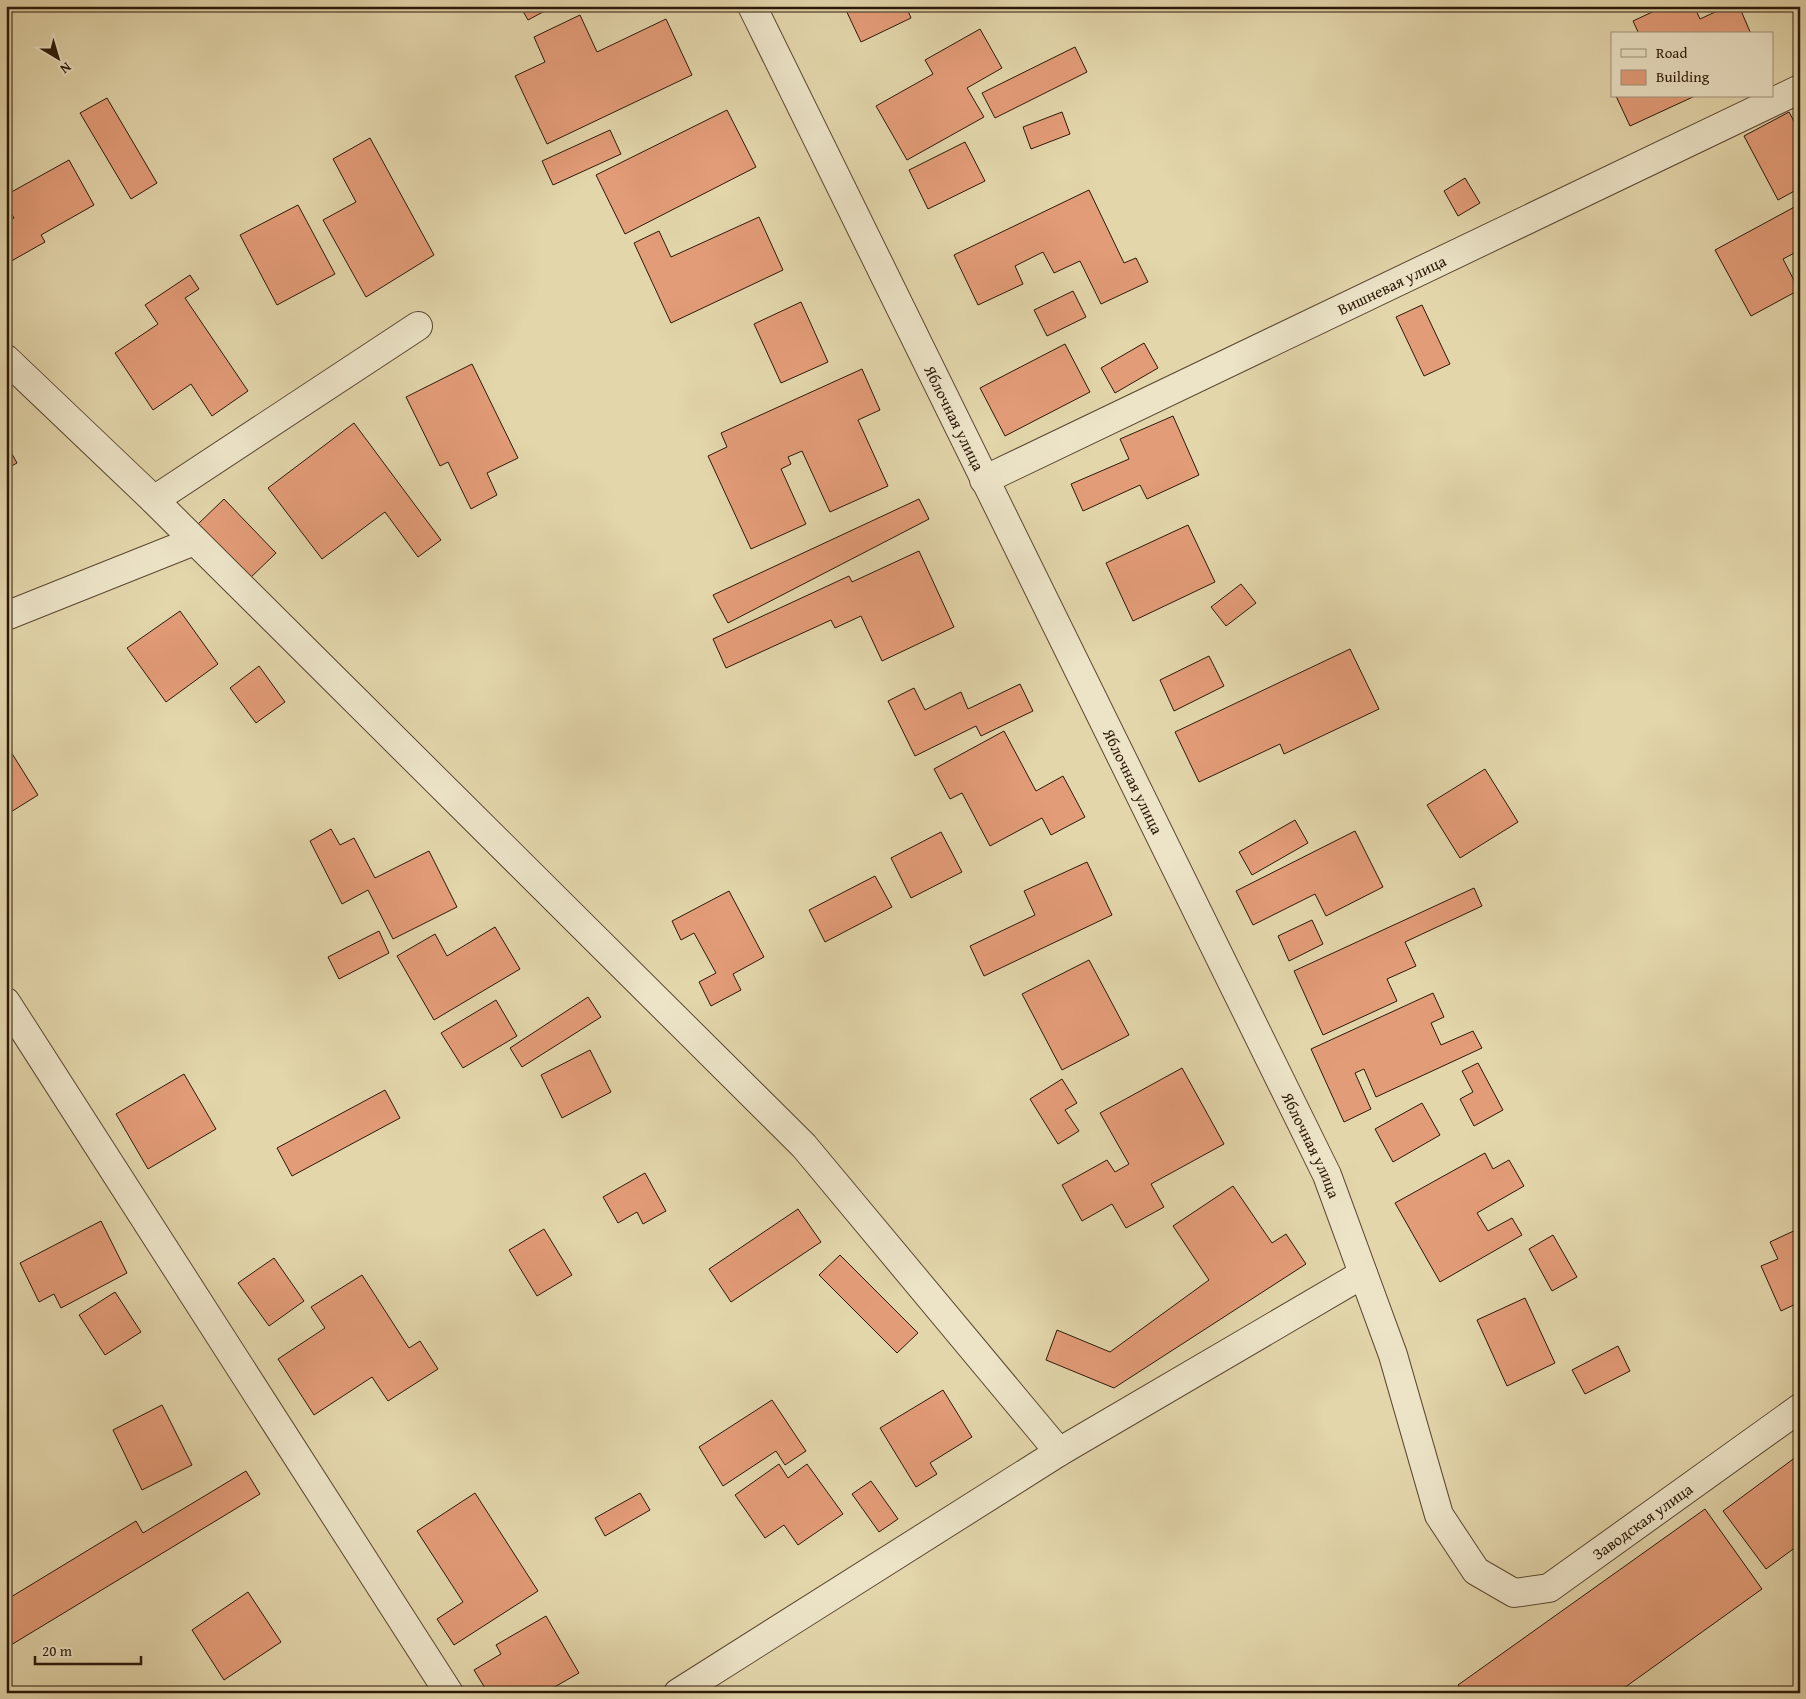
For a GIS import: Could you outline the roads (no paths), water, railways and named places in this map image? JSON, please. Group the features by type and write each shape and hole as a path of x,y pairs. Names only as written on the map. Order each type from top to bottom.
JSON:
{"street":[{"name":"Яблочная улица","path":"752,6 1327,1175 1393,1355 1439,1515 1476,1571"},
{"name":"Вишневая улица","path":"984,480 1800,89"},
{"path":"154,500 418,326"},
{"path":"6,358 154,500 804,1146 1059,1452"},
{"path":"6,616 194,541"},
{"path":"6,1002 449,1693"},
{"path":"678,1693 1059,1452 1363,1274"},
{"name":"Заводская улица","path":"1476,1571 1514,1593 1549,1588 1800,1408"}]}
